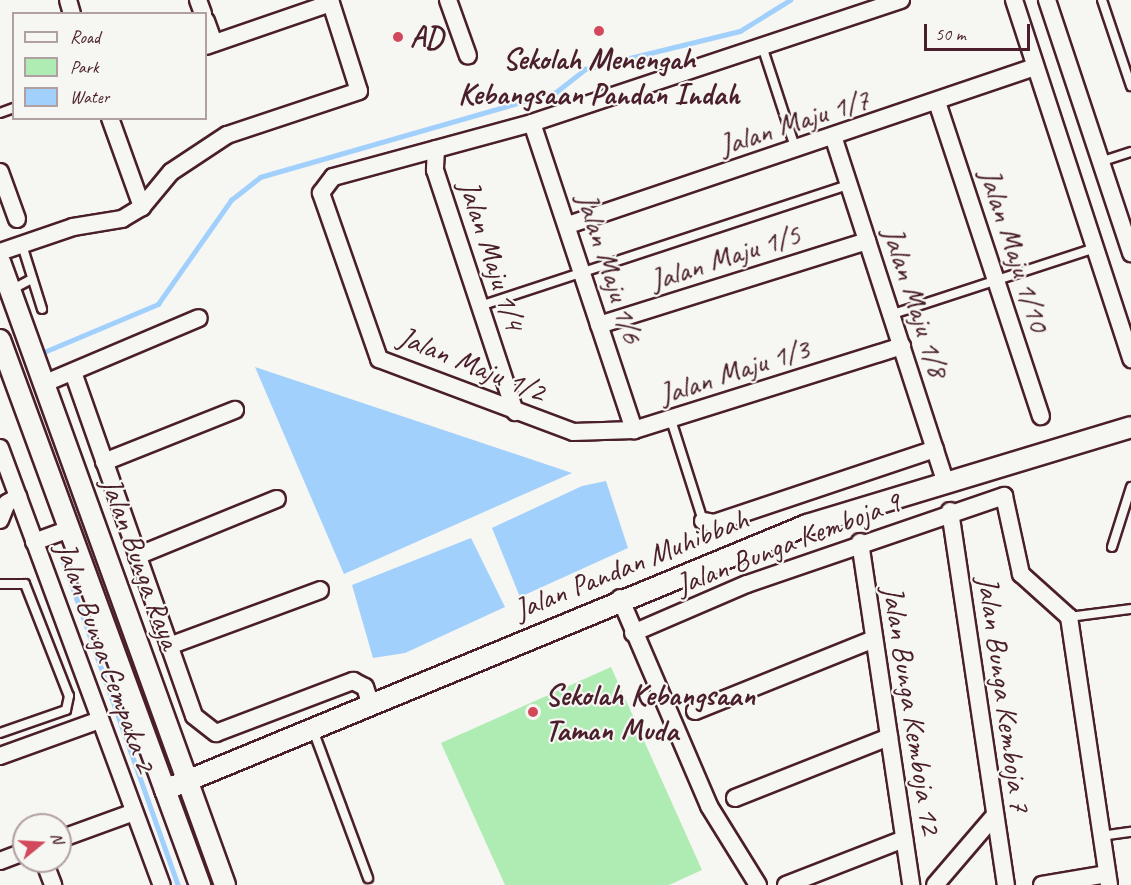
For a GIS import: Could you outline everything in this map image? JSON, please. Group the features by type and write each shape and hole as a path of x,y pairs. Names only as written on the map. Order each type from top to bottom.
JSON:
{"street":[{"path":"448,0 468,56"},
{"path":"436,148 532,123 901,0"},
{"path":"1014,0 1131,359"},
{"path":"1047,0 1131,254"},
{"path":"0,252 73,227 122,219 142,207 171,172 227,135 356,89 331,1 210,45 207,27"},
{"name":"Jalan Maju 1/7","path":"568,225 834,138 1035,67"},
{"name":"Jalan Maju 1/10","path":"938,102 1041,416"},
{"path":"111,120 142,207"},
{"name":"Jalan Maju 1/6","path":"532,123 584,271 599,325 634,430"},
{"name":"Jalan Maju 1/8","path":"834,138 946,483"},
{"name":"Jalan Maju 1/2","path":"436,148 354,170 322,186 379,359 515,412 580,431"},
{"name":"Jalan Maju 1/4","path":"436,148 435,170 515,412"},
{"path":"0,172 16,219"},
{"name":"Jalan Maju 1/5","path":"599,325 867,241"},
{"name":"Jalan Bunga Raya","path":"0,262 46,383 225,885"},
{"path":"46,383 71,376 199,318"},
{"name":"Jalan Bunga Raya","path":"0,340 200,885"},
{"name":"Jalan Maju 1/3","path":"580,431 634,430 902,346"},
{"path":"71,376 194,716 216,733 352,681 365,687 372,705"},
{"path":"104,462 235,410"},
{"name":"Jalan Pandan Muhibbah","path":"165,790 372,705 620,598 807,525 1131,427"},
{"name":"Jalan Bunga Cempaka 2","path":"0,448 8,499 34,542 162,885"},
{"path":"703,521 714,523 935,449"},
{"name":"Jalan Bunga Kemboja 9","path":"633,633 860,542 997,495 1008,502 1021,574 1068,617"},
{"path":"0,520 8,499"},
{"path":"137,556 277,500"},
{"name":"Jalan Bunga Kemboja 7","path":"950,511 1006,885"},
{"path":"34,542 69,529"},
{"name":"Jalan Bunga Kemboja 12","path":"860,542 911,885"},
{"path":"169,646 320,590"},
{"path":"620,598 633,633 709,806 758,885"},
{"path":"1042,885 1108,879 1068,617"},
{"path":"695,711 874,639"},
{"path":"0,756 100,720"},
{"path":"735,798 889,737"},
{"path":"72,835 134,812"},
{"path":"935,885 995,815"},
{"path":"786,885 904,839"}],"lane":[{"path":"1102,0 1131,86"},
{"path":"762,46 796,150"},
{"path":"1100,162 1131,152"},
{"path":"480,306 849,185"},
{"path":"22,245 42,309"},
{"path":"892,314 1095,248"},
{"path":"10,291 32,279"},
{"path":"671,420 703,521"},
{"path":"1112,547 1131,487"},
{"path":"0,584 25,584 69,696 66,710 0,733"},
{"path":"1068,617 1131,609"},
{"path":"313,729 368,878"},
{"path":"1101,836 1131,832"}],"green space":[{"path":"611,667 702,870 669,885 505,885 441,743"}],"water":[{"path":"255,367 572,473 344,574"},
{"path":"606,481 628,548 520,597 492,528 582,486"},
{"path":"471,538 505,607 405,653 373,658 352,585"}],"waterway":[{"path":"44,352 158,304 231,200 260,177 556,92 585,69 740,31 790,0"},
{"path":"62,557 178,885"}],"place":[{"name":"Sekolah Menengah Kebangsaan Pandan Indah","path":"599,31"},
{"name":"AD","path":"398,37"},
{"name":"Sekolah Kebangsaan Taman Muda","path":"533,712"}]}
